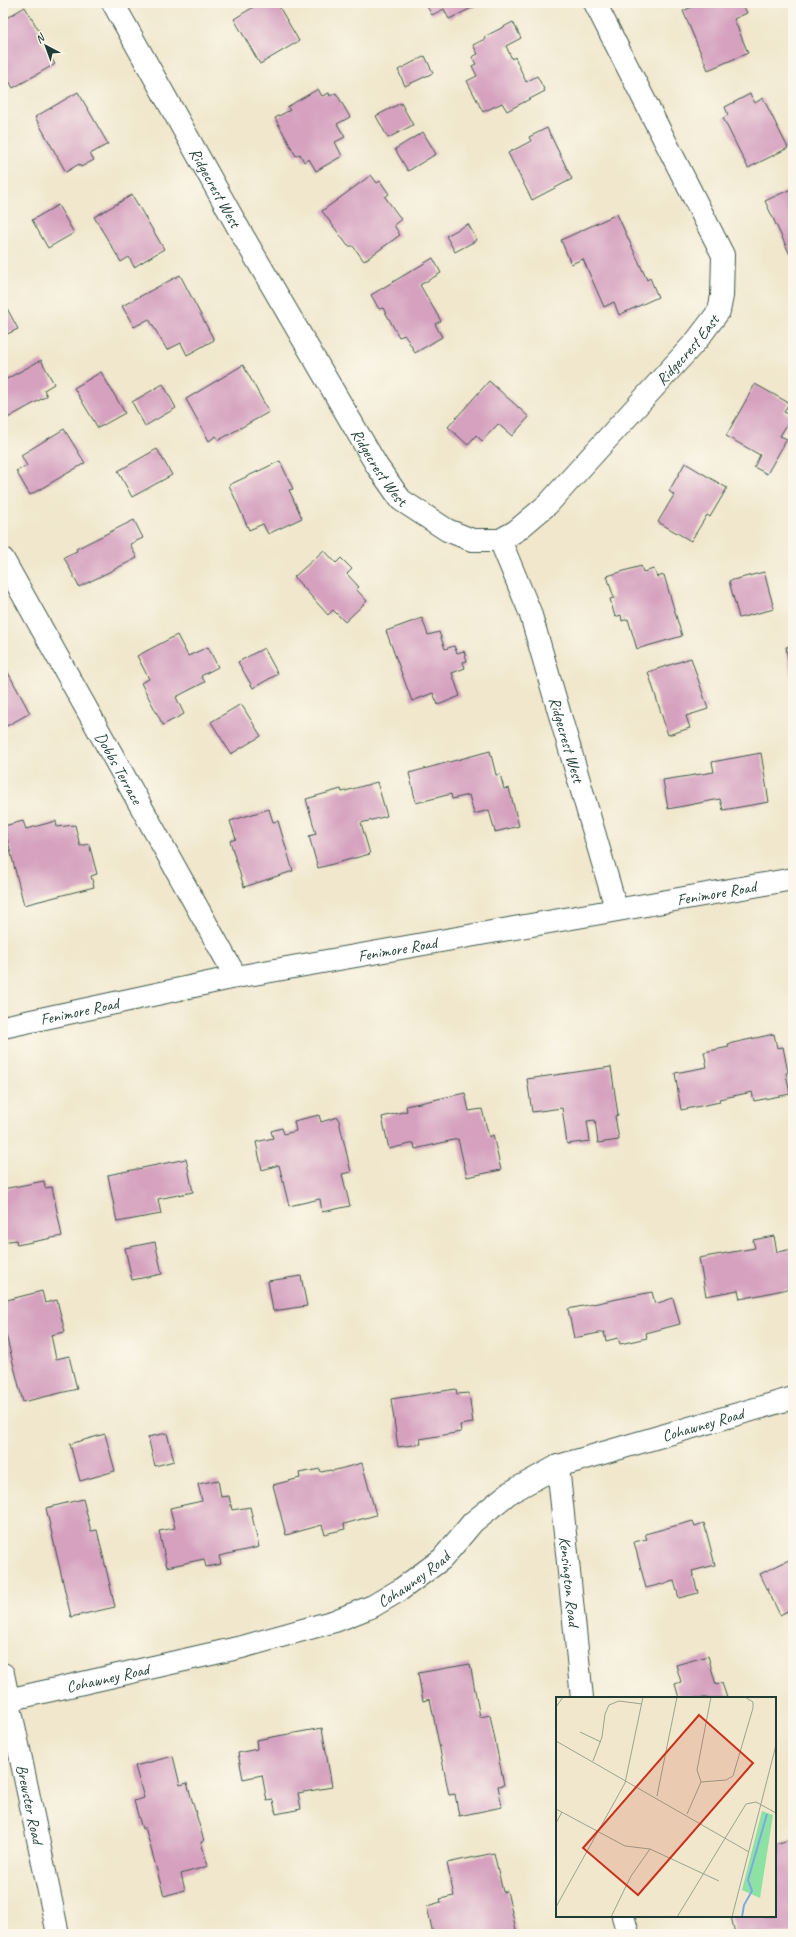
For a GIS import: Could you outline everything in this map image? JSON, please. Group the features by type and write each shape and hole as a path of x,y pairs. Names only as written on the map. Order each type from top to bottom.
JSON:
{"street":[{"name":"Ridgecrest West","path":"113,3 240,231 378,466 401,500 447,530 472,540 500,540 530,612 616,908"},
{"name":"Ridgecrest East","path":"500,540 516,531 548,504 697,340 719,311 722,296 723,255 595,3"},
{"name":"Dobbs Terrace","path":"3,559 236,976"},
{"name":"Fenimore Road","path":"3,1027 236,976 616,908 793,879"},
{"name":"Cohawney Road","path":"6,1700 242,1647 335,1621 373,1606 400,1590 442,1558 473,1522 509,1493 558,1466 793,1398"},
{"name":"Kensington Road","path":"558,1466 582,1697"},
{"name":"Brewster Road","path":"3,1674 6,1700 58,1934"},
{"path":"623,1917 628,1934"}],"building":[{"path":"260,3 277,3 299,41 260,64 234,19"},
{"path":"425,3 482,3 449,19 444,9 432,15"},
{"path":"701,3 742,3 747,13 734,19 748,53 708,70 683,11"},
{"path":"25,7 43,38 40,40 55,64 13,88 3,70 3,20"},
{"path":"513,22 521,38 506,46 512,59 515,57 526,82 537,76 545,91 507,111 502,103 483,112 467,81 477,76 472,66 476,64 472,57 478,54 473,45 485,39 484,37"},
{"path":"425,56 433,73 405,86 398,70"},
{"path":"318,89 322,96 329,93 330,96 336,93 350,117 337,124 345,137 335,142 342,156 316,171 309,159 304,162 300,154 296,156 275,118 290,110 287,107"},
{"path":"78,92 108,144 90,154 94,160 81,167 79,164 66,172 35,117"},
{"path":"750,94 755,103 763,98 788,148 748,168 723,118 728,115 725,107"},
{"path":"401,103 413,125 388,138 376,116"},
{"path":"547,128 572,179 532,200 508,153 531,141 529,137"},
{"path":"423,132 436,154 408,171 395,149"},
{"path":"371,175 377,183 380,181 389,194 385,197 401,219 394,225 400,235 364,261 353,246 348,246 322,211"},
{"path":"793,188 793,261 765,201"},
{"path":"132,195 164,249 134,267 129,257 121,262 94,217"},
{"path":"58,205 74,233 48,248 32,220"},
{"path":"617,214 647,280 650,278 658,297 619,315 614,302 604,307 583,259 571,264 561,240"},
{"path":"468,224 477,240 455,252 446,236"},
{"path":"433,258 441,273 420,285 441,321 435,324 442,337 415,353 405,335 399,337 383,308 379,309 371,295"},
{"path":"180,275 214,340 187,355 181,343 167,350 149,319 134,327 122,306"},
{"path":"3,301 18,329 3,336"},
{"path":"41,360 54,384 44,390 47,396 4,420 3,381"},
{"path":"243,365 269,412 219,440 216,436 209,441 186,399"},
{"path":"101,372 125,413 98,428 74,388"},
{"path":"489,381 529,417 512,436 498,424 482,441 476,435 468,445 448,427"},
{"path":"163,384 176,408 145,426 132,402"},
{"path":"755,384 789,403 784,412 792,416 780,436 787,439 767,474 754,467 760,455 726,436"},
{"path":"64,429 85,463 30,495 16,471 27,466 21,455"},
{"path":"157,449 172,475 132,497 118,471"},
{"path":"280,461 293,489 289,490 302,518 268,534 263,524 249,530 229,485"},
{"path":"685,463 727,488 710,517 707,515 691,541 658,522 674,495 669,491"},
{"path":"134,520 143,538 130,544 137,558 79,587 64,557 77,551 76,549"},
{"path":"324,550 336,563 341,558 352,569 347,574 359,587 356,589 367,601 345,622 333,610 328,615 294,577"},
{"path":"641,566 643,572 654,569 657,577 664,575 682,636 637,649 628,619 622,621 621,615 615,617 610,599 614,598 607,576"},
{"path":"764,572 774,609 739,618 729,581"},
{"path":"422,618 428,635 439,632 445,649 454,646 457,653 464,651 467,661 463,662 465,668 452,673 460,696 438,705 433,693 412,701 386,631"},
{"path":"177,635 188,656 208,647 218,667 201,676 205,682 176,697 184,714 163,725 141,683 149,679 137,656"},
{"path":"793,646 793,683 792,683 786,647"},
{"path":"264,648 278,674 253,688 238,662"},
{"path":"691,658 708,709 686,716 690,728 668,735 648,672"},
{"path":"5,667 30,713 3,728 3,668"},
{"path":"241,704 261,736 231,754 211,722"},
{"path":"490,751 496,775 500,774 504,789 509,788 519,826 495,832 489,810 474,814 469,795 452,799 451,794 416,803 409,773"},
{"path":"761,753 769,802 723,810 720,799 668,809 663,780 714,772 712,762"},
{"path":"377,782 387,816 361,823 370,854 318,868 309,836 316,834 306,799 341,789 342,792"},
{"path":"269,809 273,822 278,821 293,871 244,887 230,841 236,839 230,821"},
{"path":"23,821 26,829 56,821 57,827 75,825 80,846 89,844 97,874 91,876 94,887 24,905 4,826"},
{"path":"774,1034 777,1048 783,1047 788,1072 786,1073 790,1094 754,1101 752,1092 719,1099 720,1102 681,1110 675,1073 707,1067 704,1052 729,1047 728,1044"},
{"path":"611,1067 618,1115 615,1116 619,1140 598,1143 595,1120 587,1121 590,1141 567,1144 562,1108 532,1112 527,1079"},
{"path":"465,1093 469,1111 482,1109 489,1137 493,1135 501,1170 467,1177 458,1139 415,1149 414,1143 389,1149 382,1117 407,1111 406,1106"},
{"path":"319,1115 321,1122 338,1117 351,1172 342,1174 350,1206 322,1212 320,1199 289,1206 279,1165 262,1170 256,1142 273,1138 271,1131 282,1128 284,1134 296,1131 294,1121"},
{"path":"186,1159 193,1192 158,1199 161,1214 117,1222 108,1175"},
{"path":"44,1181 45,1188 52,1187 62,1236 17,1245 16,1240 3,1242 3,1189"},
{"path":"774,1236 777,1252 793,1249 793,1288 740,1299 738,1290 706,1296 699,1258 755,1248 753,1240"},
{"path":"155,1242 162,1274 132,1280 125,1248"},
{"path":"301,1276 307,1306 273,1311 268,1281"},
{"path":"42,1291 45,1303 57,1300 65,1332 51,1335 56,1359 69,1356 77,1389 23,1402 3,1323 3,1301"},
{"path":"652,1292 655,1304 673,1298 680,1324 646,1333 647,1338 620,1344 618,1338 606,1341 604,1332 574,1338 568,1309"},
{"path":"456,1389 457,1394 469,1393 473,1423 460,1425 461,1432 420,1439 421,1444 398,1447 391,1399"},
{"path":"167,1433 174,1461 155,1466 148,1437"},
{"path":"105,1434 115,1471 80,1481 70,1444"},
{"path":"362,1463 376,1515 344,1524 345,1529 325,1534 322,1525 286,1535 273,1485 300,1478 299,1473 320,1469 321,1472 332,1471"},
{"path":"218,1480 221,1497 229,1496 232,1510 250,1507 259,1547 219,1556 221,1564 206,1567 204,1559 167,1567 159,1531 175,1528 170,1508 202,1501 198,1484"},
{"path":"83,1499 91,1531 97,1530 115,1607 71,1617 46,1508"},
{"path":"693,1521 695,1526 704,1523 715,1565 692,1571 698,1593 679,1598 674,1581 646,1588 634,1542 647,1539 645,1534"},
{"path":"793,1554 793,1608 780,1615 760,1574 791,1559 789,1556"},
{"path":"708,1656 716,1685 722,1683 727,1697 679,1697 675,1684 681,1682 676,1665"},
{"path":"470,1664 480,1717 490,1715 504,1785 498,1786 502,1807 459,1816 455,1794 449,1795 430,1699 423,1701 418,1673"},
{"path":"322,1728 332,1787 298,1793 301,1809 276,1814 273,1800 267,1801 262,1775 243,1779 238,1753 257,1749 256,1740"},
{"path":"173,1756 180,1785 187,1783 204,1841 201,1842 208,1866 181,1874 185,1890 164,1896 145,1827 142,1829 134,1801 144,1798 135,1766"},
{"path":"793,1839 793,1934 735,1934 731,1917 776,1917 776,1844"},
{"path":"494,1853 503,1892 507,1891 517,1934 433,1934 427,1906 441,1902 440,1899 454,1896 447,1863"}]}
